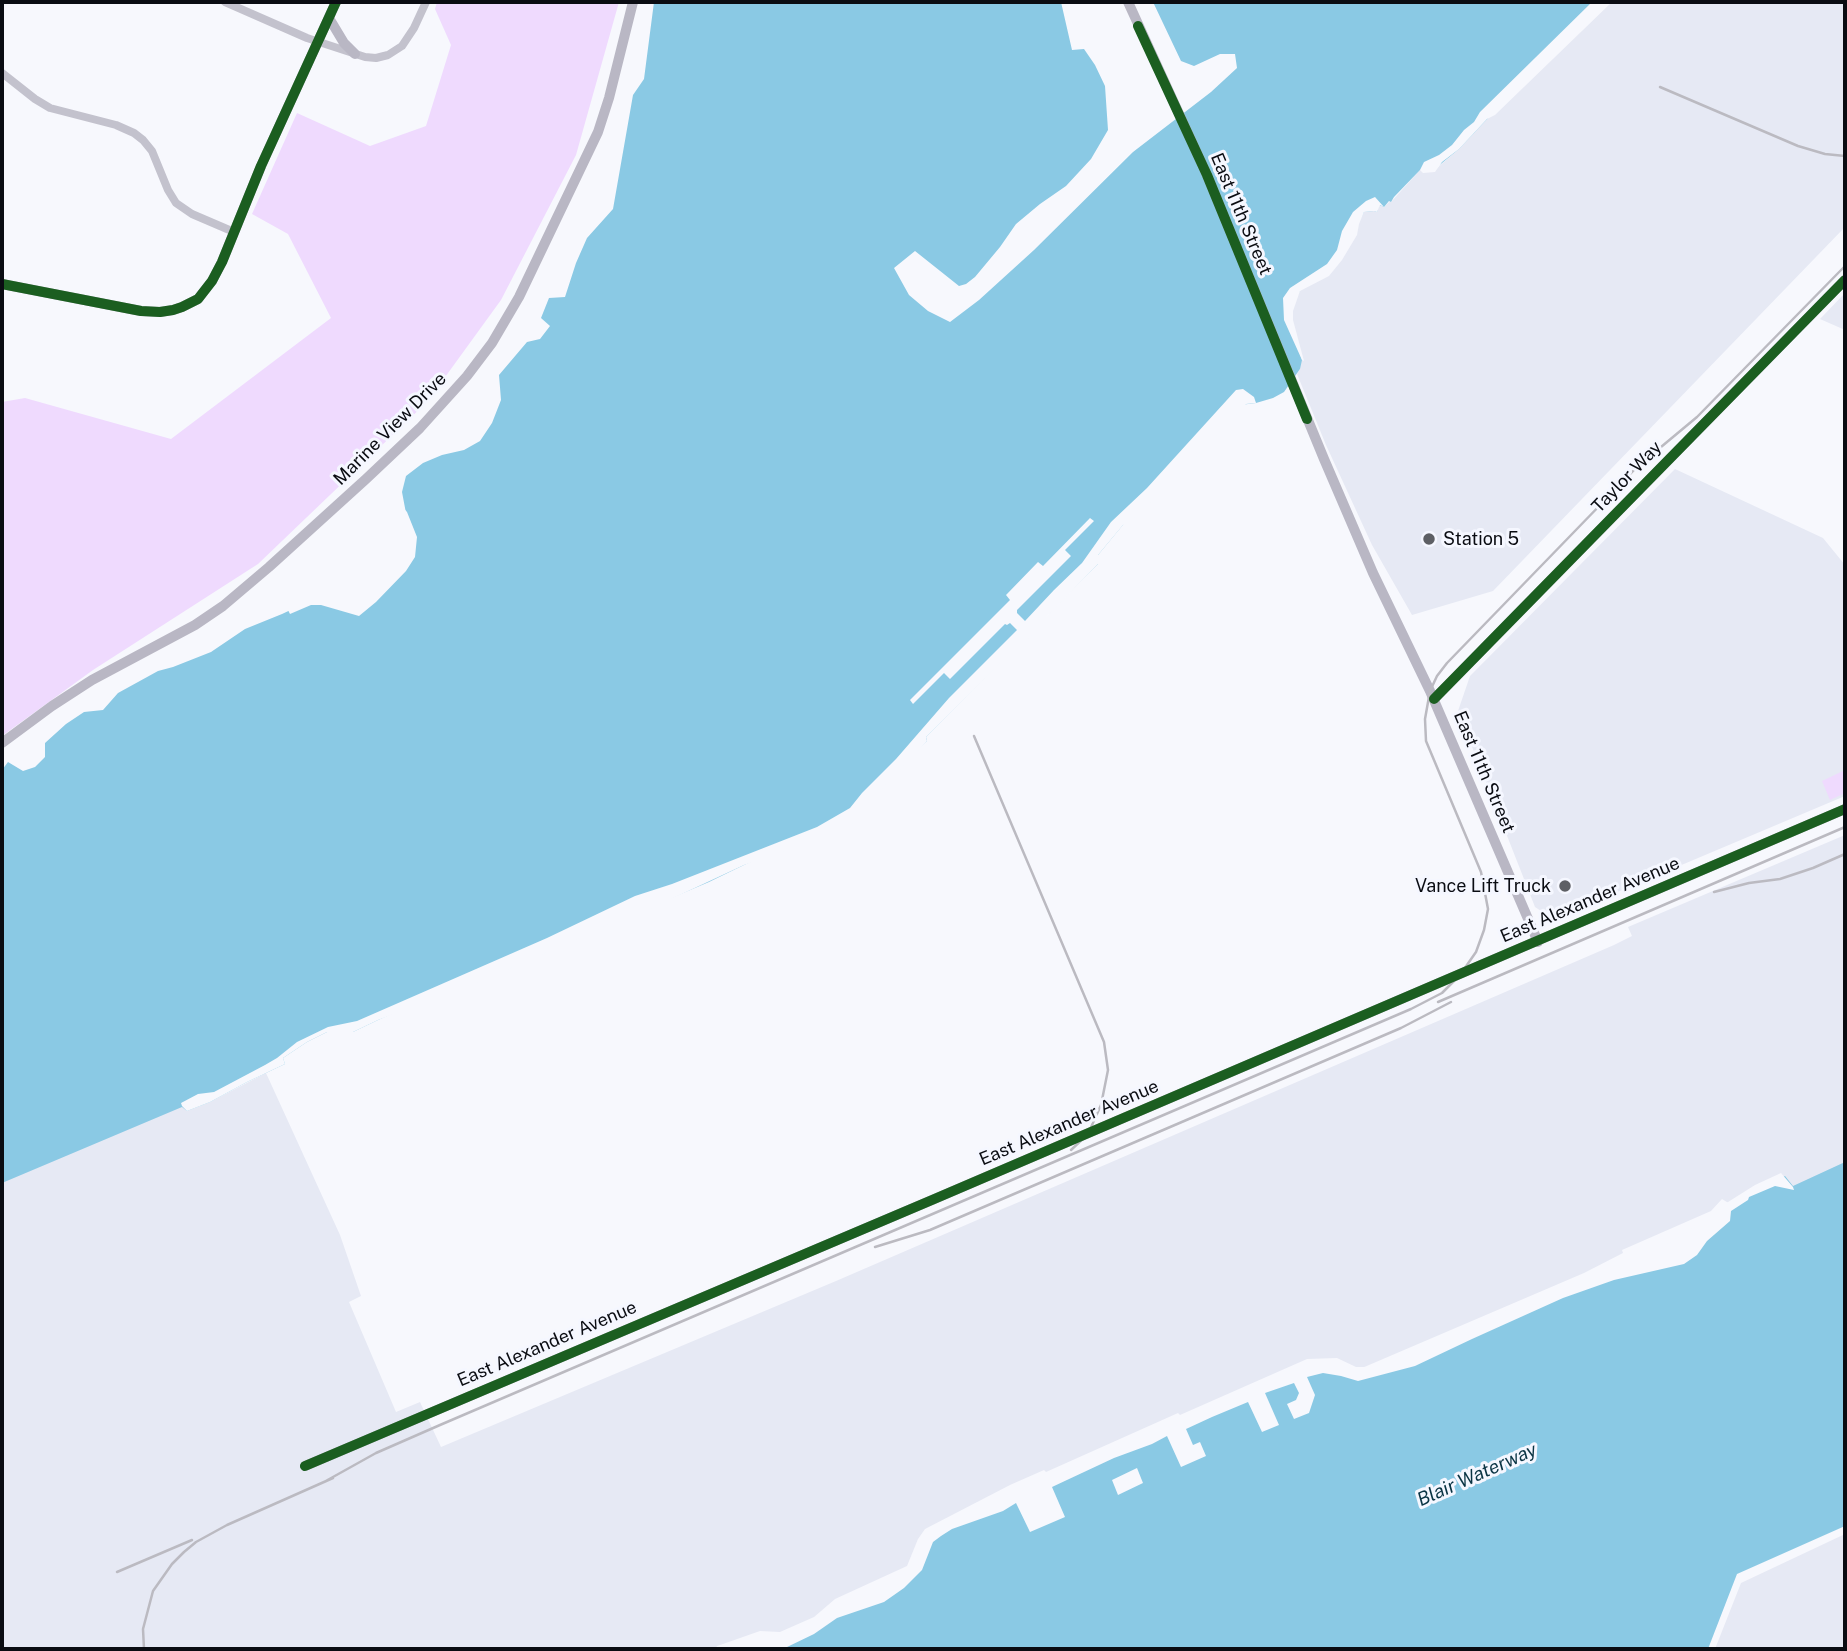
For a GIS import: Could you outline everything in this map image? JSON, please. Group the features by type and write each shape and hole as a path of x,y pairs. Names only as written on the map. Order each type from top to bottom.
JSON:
{"street":[{"path":"225,2 307,38 365,57 382,57 402,46 426,2"},
{"path":"2,284 141,311 160,312 191,303 203,294 222,262 265,158 336,2"},
{"name":"Marine View Drive","path":"2,743 92,680 195,625 223,606 376,470 420,428 467,376 492,343 519,297 598,132 633,2"},
{"name":"East 11th Street","path":"1128,2 1207,175 1373,573 1434,699 1538,942"},
{"path":"329,18 344,43 355,54"},
{"path":"2,73 50,108 116,125 134,133 152,151 167,190 176,203 192,214 234,232"},
{"name":"Taylor Way","path":"1434,699 1845,280"},
{"name":"East Alexander Avenue","path":"305,1466 1845,809"}],"shaded area":[{"path":"437,2 619,2 576,155 501,300 427,402 258,564 93,670 2,736 2,402 25,398 171,439 331,318 288,234 252,214 297,113 370,146 426,126 451,45 435,9"},
{"path":"1608,2 1845,2 1845,227 1493,591 1412,615 1372,545 1297,374 1300,369 1291,326 1291,310 1301,288 1339,260 1364,212 1379,205 1384,207 1391,202 1420,170 1437,168"},
{"path":"1845,293 1845,330 1820,319"},
{"path":"1675,469 1823,538 1845,565 1845,796 1563,915 1547,915 1535,907 1458,711 1470,676"},
{"path":"1845,770 1845,793 1830,800 1822,781"},
{"path":"1845,835 1845,1200 1793,1187 1730,1204 1722,1199 1711,1211 1622,1250 1623,1253 1584,1273 910,1568 797,1628 719,1649 2,1649 2,1154 172,1082 187,1111 266,1073 340,1235 361,1296 349,1302 396,1412 420,1402 441,1447 836,1281 1614,945 1632,936 1628,927"},
{"path":"1845,1534 1845,1649 1715,1649 1741,1583"}],"water":[{"path":"654,2 1061,2 1072,50 1084,49 1105,86 1108,130 1091,159 1066,186 1016,224 975,277 966,284 959,286 915,251 894,268 909,295 928,311 950,322 979,300 1034,250 1133,152 1211,92 1237,68 1235,54 1220,54 1194,66 1181,61 1153,2 1608,2 1459,149 1436,168 1420,170 1391,202 1384,207 1379,205 1377,212 1364,212 1339,260 1301,288 1291,310 1291,326 1302,360 1300,369 1284,392 1273,398 1240,405 1127,520 1098,555 1098,564 926,737 927,741 835,825 709,882 662,902 631,910 353,1032 327,1032 283,1058 285,1064 210,1102 187,1111 182,1107 2,1183 2,770 8,762 23,771 35,767 45,757 45,743 84,712 103,710 118,693 158,671 211,652 245,629 312,600 353,608 366,606 408,562 412,545 402,492 406,476 423,463 464,450 480,441 492,423 501,400 499,375 527,342 540,339 550,326 541,318 549,298 565,297 587,238 613,209 633,95 644,79"},
{"name":"Blair Waterway","path":"1845,1162 1845,1526 1737,1574 1708,1649 719,1649 781,1636 910,1569 924,1534 1260,1383 1348,1366 1370,1370 1663,1251 1730,1204 1785,1176 1793,1186"}],"pier":[{"path":"1592,2 1612,2 1495,115 1487,119 1459,149 1442,162 1435,172 1423,173 1420,170 1424,162 1452,145 1480,112"},
{"path":"1375,197 1384,207 1380,205 1377,212 1364,212 1357,235 1342,260 1329,276 1300,291 1293,311 1293,320 1304,361 1284,320 1283,298 1290,288 1327,264 1337,250 1342,231 1353,212"},
{"path":"1243,389 1254,397 1256,403 1246,404 1166,488 1129,523 1123,525 1098,555 1098,564 1034,630 1036,632 1025,639 926,737 927,741 873,798 850,827 836,829 781,853 744,865 641,913 632,913 477,983 353,1032 327,1032 283,1058 285,1064 210,1102 187,1111 182,1106 181,1103 198,1094 214,1092 265,1065 297,1042 328,1027 357,1021 547,938 635,896 817,827 850,808 949,698 1017,630 1010,623 1005,624 950,679 944,673 913,704 910,700 1010,600 1006,595 1038,562 1043,566 1090,518 1094,521 1065,550 1071,556 1017,610 1025,621 1082,563 1111,522 1147,488 1236,390"},
{"path":"400,504 407,512 417,537 415,557 406,571 376,602 359,616 321,605 311,605 290,614 287,608 311,597 333,598 353,605 364,603 405,560 409,544"},
{"path":"1781,1173 1794,1190 1775,1186 1749,1197 1731,1211 1730,1221 1707,1241 1697,1255 1684,1264 1614,1280 1563,1298 1415,1366 1358,1381 1323,1373 1307,1377 1315,1395 1309,1413 1294,1419 1287,1404 1296,1400 1299,1393 1294,1383 1265,1393 1279,1425 1262,1432 1248,1402 1186,1429 1193,1445 1200,1442 1206,1456 1181,1467 1167,1436 1052,1487 1065,1517 1030,1532 1016,1503 1003,1511 952,1529 933,1542 922,1570 904,1588 884,1602 837,1618 814,1634 785,1648 715,1649 760,1631 780,1632 814,1617 835,1599 907,1566 925,1529 1010,1485 1307,1359 1337,1358 1356,1367 1369,1367 1623,1258 1661,1248 1755,1185"},
{"path":"1137,1468 1143,1483 1118,1495 1112,1480"}],"railway":[{"path":"1660,87 1798,146 1825,154 1845,156"},
{"path":"324,1482 376,1453 440,1425 1411,1009 1442,993 1460,975 1476,952 1488,909 1481,872 1426,741 1425,719 1430,691 1437,676 1637,467 1697,417 1845,266"},
{"path":"974,736 1104,1042 1108,1070 1101,1105 1088,1134 1071,1150"},
{"path":"1438,1002 1845,827"},
{"path":"1714,892 1780,879 1845,854"},
{"path":"875,1247 930,1230 1401,1028 1451,1002"},
{"path":"144,1649 143,1629 153,1591 184,1552 227,1525 333,1478"},
{"path":"117,1572 192,1540"}],"cycle path":[{"path":"2,284 141,311 173,310 198,299 222,262 261,166 336,2"},
{"path":"1138,26 1207,175 1307,419"},
{"path":"1434,699 1845,280"},
{"path":"305,1466 1845,809"}],"place":[{"name":"Station 5","path":"1429,539"},
{"name":"Vance Lift Truck","path":"1565,886"}]}
